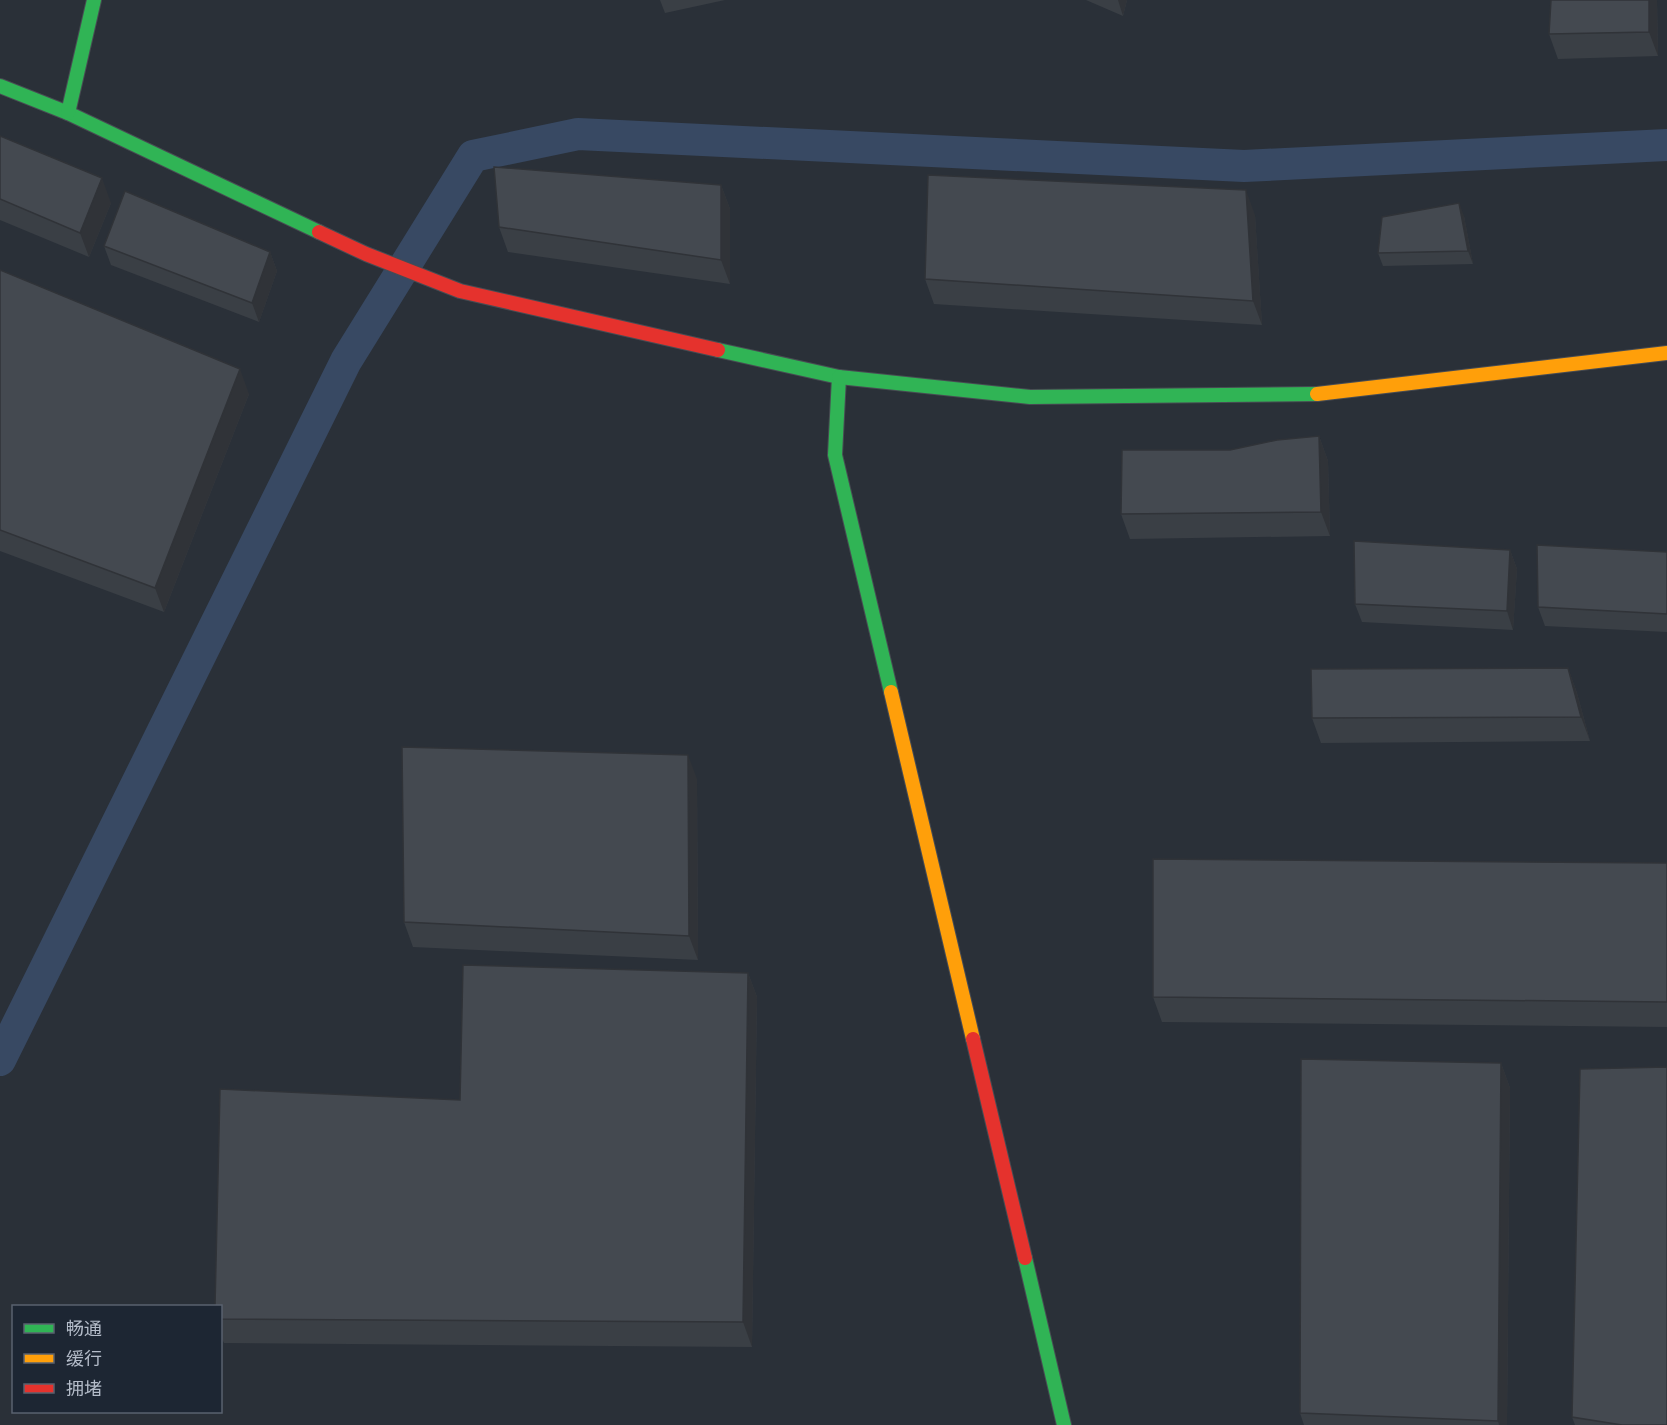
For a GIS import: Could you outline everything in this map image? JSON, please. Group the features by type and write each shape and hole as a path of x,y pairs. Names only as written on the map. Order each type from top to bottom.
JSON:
{"street":[{"path":"68,113 94,0"},
{"path":"0,86 68,113 366,254 460,291 839,378 1030,397 1321,394 1667,353"},
{"path":"839,378 835,455 1064,1425"}],"building":[{"path":"1551,0 1649,0 1649,32 1549,34"},
{"path":"0,136 102,178 80,233 0,199"},
{"path":"494,167 721,185 721,260 499,227"},
{"path":"928,175 1246,190 1253,301 925,279"},
{"path":"125,191 270,252 252,303 104,246"},
{"path":"1459,203 1468,251 1378,253 1382,217"},
{"path":"0,270 240,369 155,588 0,530"},
{"path":"1319,436 1321,512 1121,514 1122,450 1230,450 1277,440"},
{"path":"1354,541 1510,550 1507,611 1355,604"},
{"path":"1537,545 1667,552 1667,614 1538,607"},
{"path":"1568,668 1581,717 1312,718 1311,669"},
{"path":"402,747 688,755 689,936 404,922"},
{"path":"1153,859 1667,863 1667,1002 1153,997"},
{"path":"463,965 748,973 743,1322 222,1319 222,1305 215,1305 220,1089 460,1100"},
{"path":"1301,1059 1501,1063 1498,1421 1300,1413"},
{"path":"1667,1067 1667,1425 1622,1425 1572,1417 1580,1069"}],"waterway":[{"path":"0,1060 346,361 473,156 578,134 1244,166 1667,145"}],"traffic: fast":[{"path":"68,113 94,0"},
{"path":"0,86 68,113 319,232"},
{"path":"718,350 839,377 835,455 891,692"},
{"path":"839,377 1030,397 1317,394"},
{"path":"1025,1258 1064,1425"}],"traffic: slow":[{"path":"1317,394 1667,353"},
{"path":"891,692 973,1039"}],"traffic: jam":[{"path":"319,232 366,254 460,291 718,350"},
{"path":"973,1039 1025,1258"}]}
